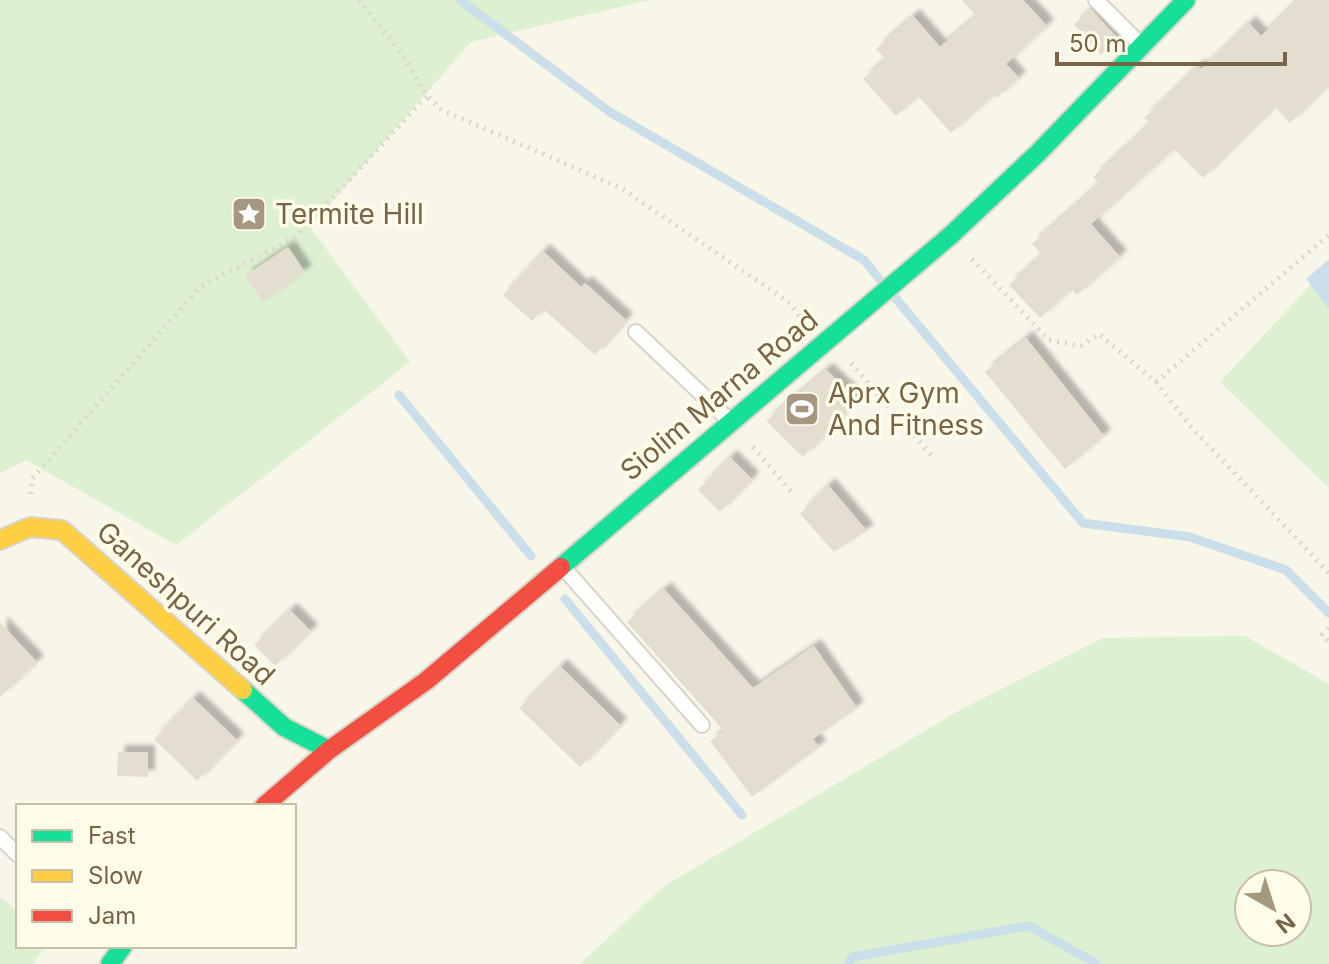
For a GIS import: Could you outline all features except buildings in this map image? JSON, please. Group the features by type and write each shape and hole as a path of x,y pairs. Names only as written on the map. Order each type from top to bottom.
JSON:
{"main road":[{"name":"Siolim Marna Road","path":"266,804 329,750 426,681 951,235 1038,153 1186,0"},
{"path":"0,540 30,527"},
{"name":"Ganeshpuri Road","path":"30,527 62,530 284,727 329,750"}],"lane":[{"path":"1096,0 1142,45"},
{"path":"636,332 731,422"},
{"path":"562,566 702,725"},
{"path":"0,837 16,853"}],"path":[{"path":"359,0 402,54 427,96 442,110 621,188 791,304 932,456"},
{"path":"30,527 32,479 200,287 297,236 427,96"},
{"path":"951,235 1049,340 1081,346 1099,334 1156,382 1191,427 1329,573"},
{"path":"1156,382 1329,235"},
{"path":"731,422 795,496"},
{"path":"1329,628 1322,635 1329,642"}],"green space":[{"path":"0,0 650,0 471,42 310,227 410,362 176,545 26,460 0,473"},
{"path":"1329,265 1329,488 1220,382"},
{"path":"1245,636 1329,684 1329,964 580,964 663,887 960,710 1103,638"},
{"path":"0,897 16,909 16,948 45,948 32,964 0,964"}],"water":[{"path":"1329,259 1329,309 1306,279"}],"waterway":[{"path":"460,0 610,112 864,260 881,281"},
{"path":"893,295 1083,523 1190,537 1286,570 1329,613"},
{"path":"399,395 531,556"},
{"path":"565,599 742,815"},
{"path":"848,964 852,957 1029,926 1097,964"}],"traffic: fast":[{"path":"561,567 951,235 1038,153 1186,0"},
{"path":"243,690 284,727 329,750"},
{"path":"110,964 122,948"}],"traffic: slow":[{"path":"0,540 30,527 62,530 243,690"}],"traffic: jam":[{"path":"266,804 329,750 426,681 561,567"}],"place":[{"name":"Termite Hill","path":"249,214"},
{"name":"Aprx Gym And Fitness","path":"802,409"}]}
